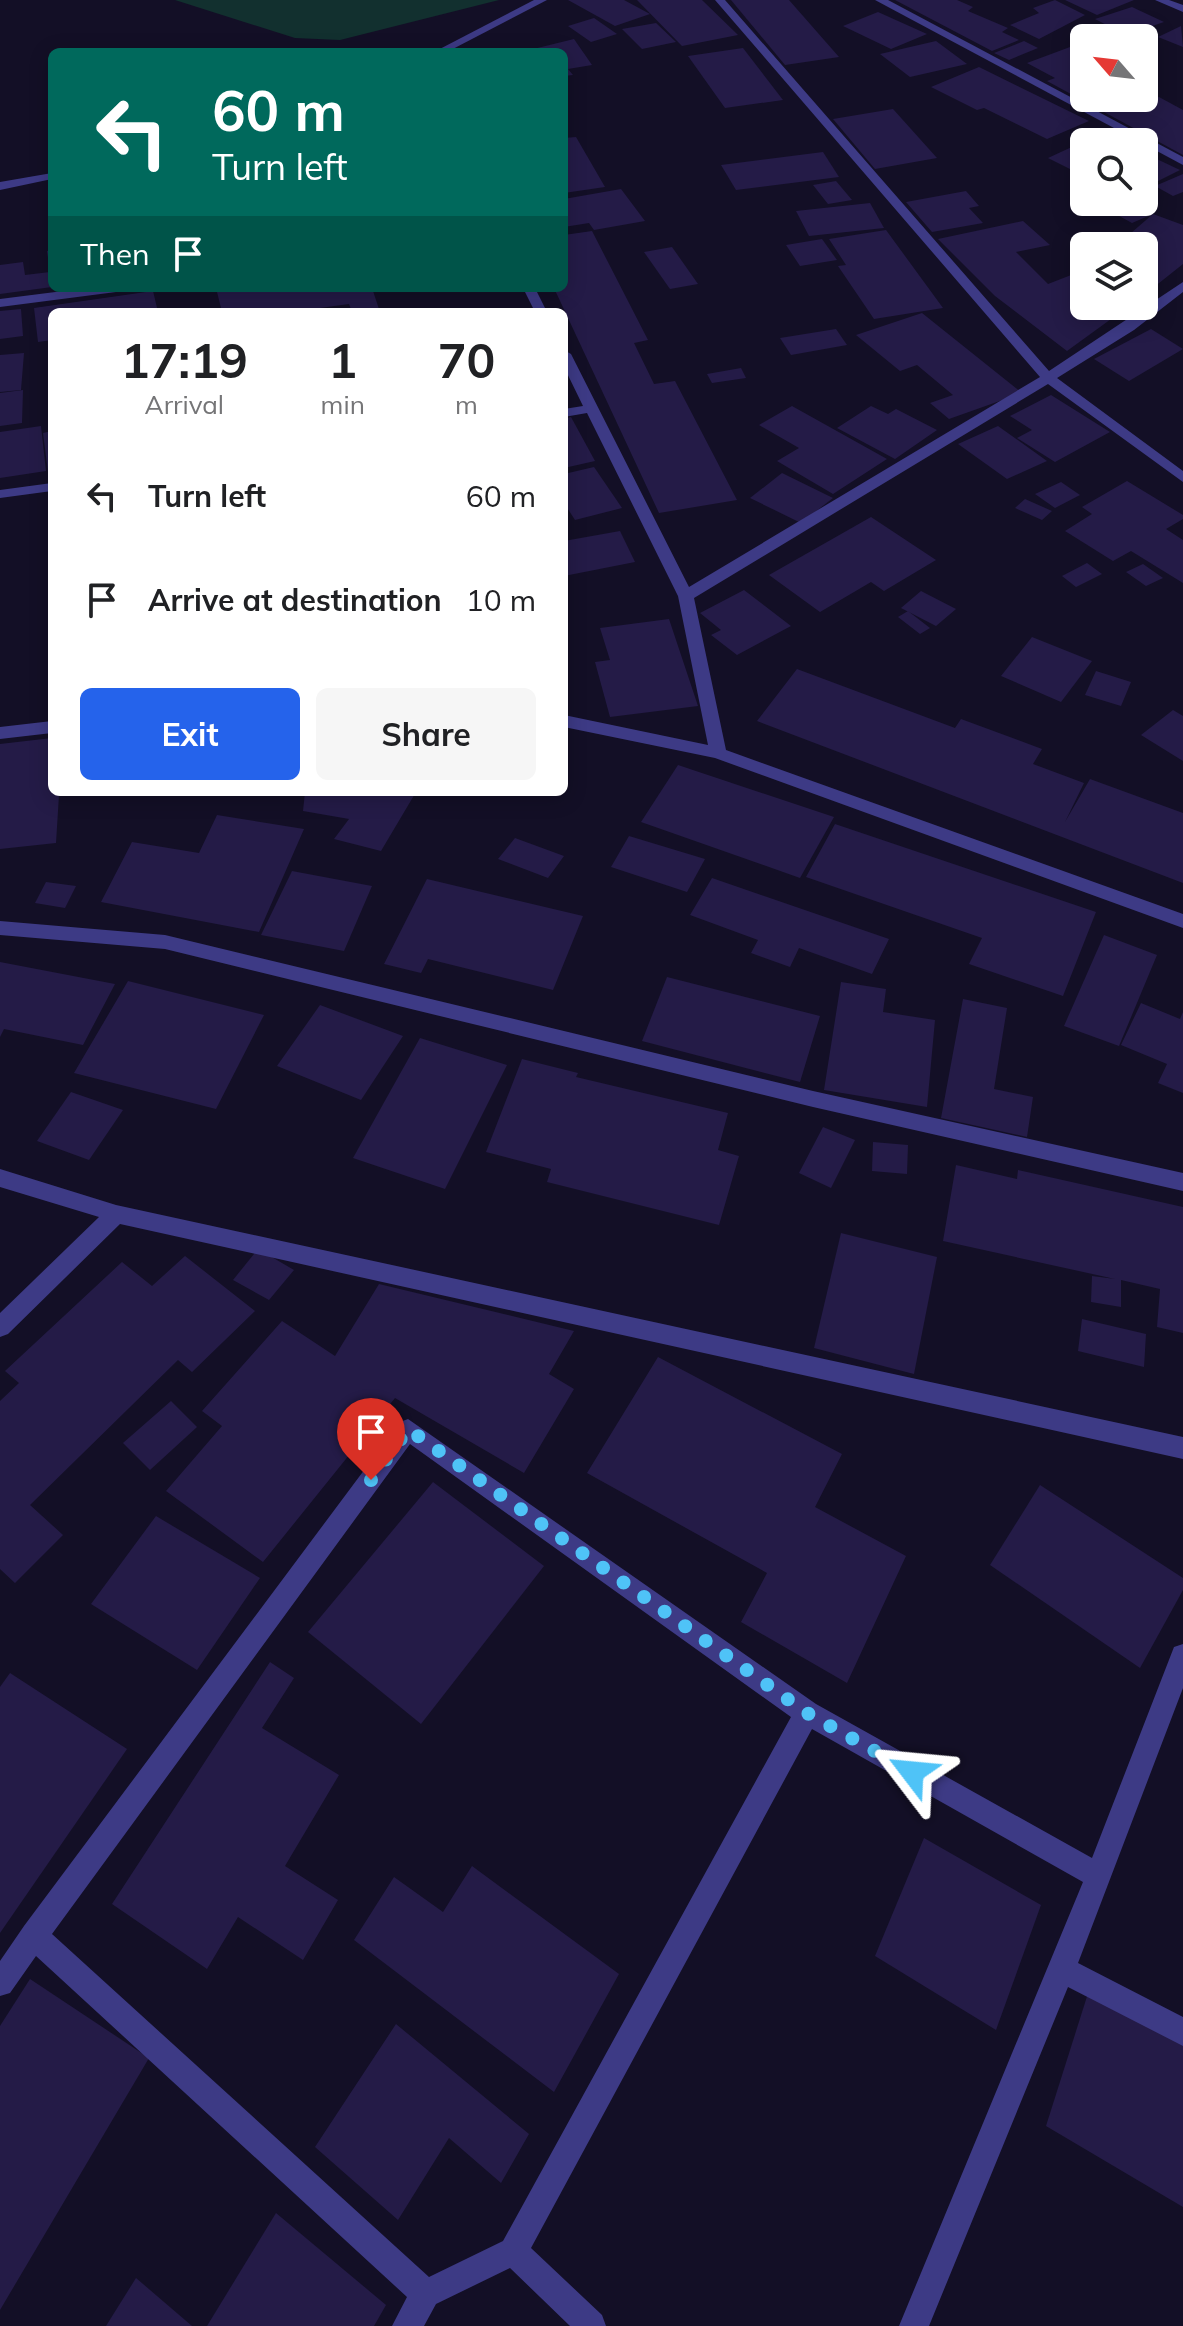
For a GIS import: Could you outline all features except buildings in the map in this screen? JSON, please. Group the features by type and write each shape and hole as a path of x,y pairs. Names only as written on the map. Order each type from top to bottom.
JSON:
{"street":[{"path":"447,48 542,0"},
{"path":"720,0 1048,378 1183,478"},
{"path":"880,0 1183,162"},
{"path":"1160,0 1183,9"},
{"path":"0,186 48,177"},
{"path":"686,596 1048,378 1129,327 1183,286"},
{"path":"0,303 85,292"},
{"path":"568,361 686,596 718,753"},
{"path":"568,412 593,408"},
{"path":"0,494 48,488"},
{"path":"568,722 718,753 1183,921"},
{"path":"0,733 48,727"},
{"path":"0,928 165,942 813,1099 1183,1182"},
{"path":"0,1178 116,1214 1183,1448"},
{"path":"0,1327 116,1214"},
{"path":"0,1983 408,1429 807,1713 1096,1875"},
{"path":"914,2326 1062,1969 1183,1656"},
{"path":"407,2326 426,2294 513,2251 807,1713"},
{"path":"33,1935 426,2294"},
{"path":"1062,1969 1183,2032"},
{"path":"513,2251 591,2326"}],"green space":[{"path":"175,0 499,0 340,40 295,38"}],"route":[{"path":"371,1480 408,1429 807,1713 912,1772"}]}
